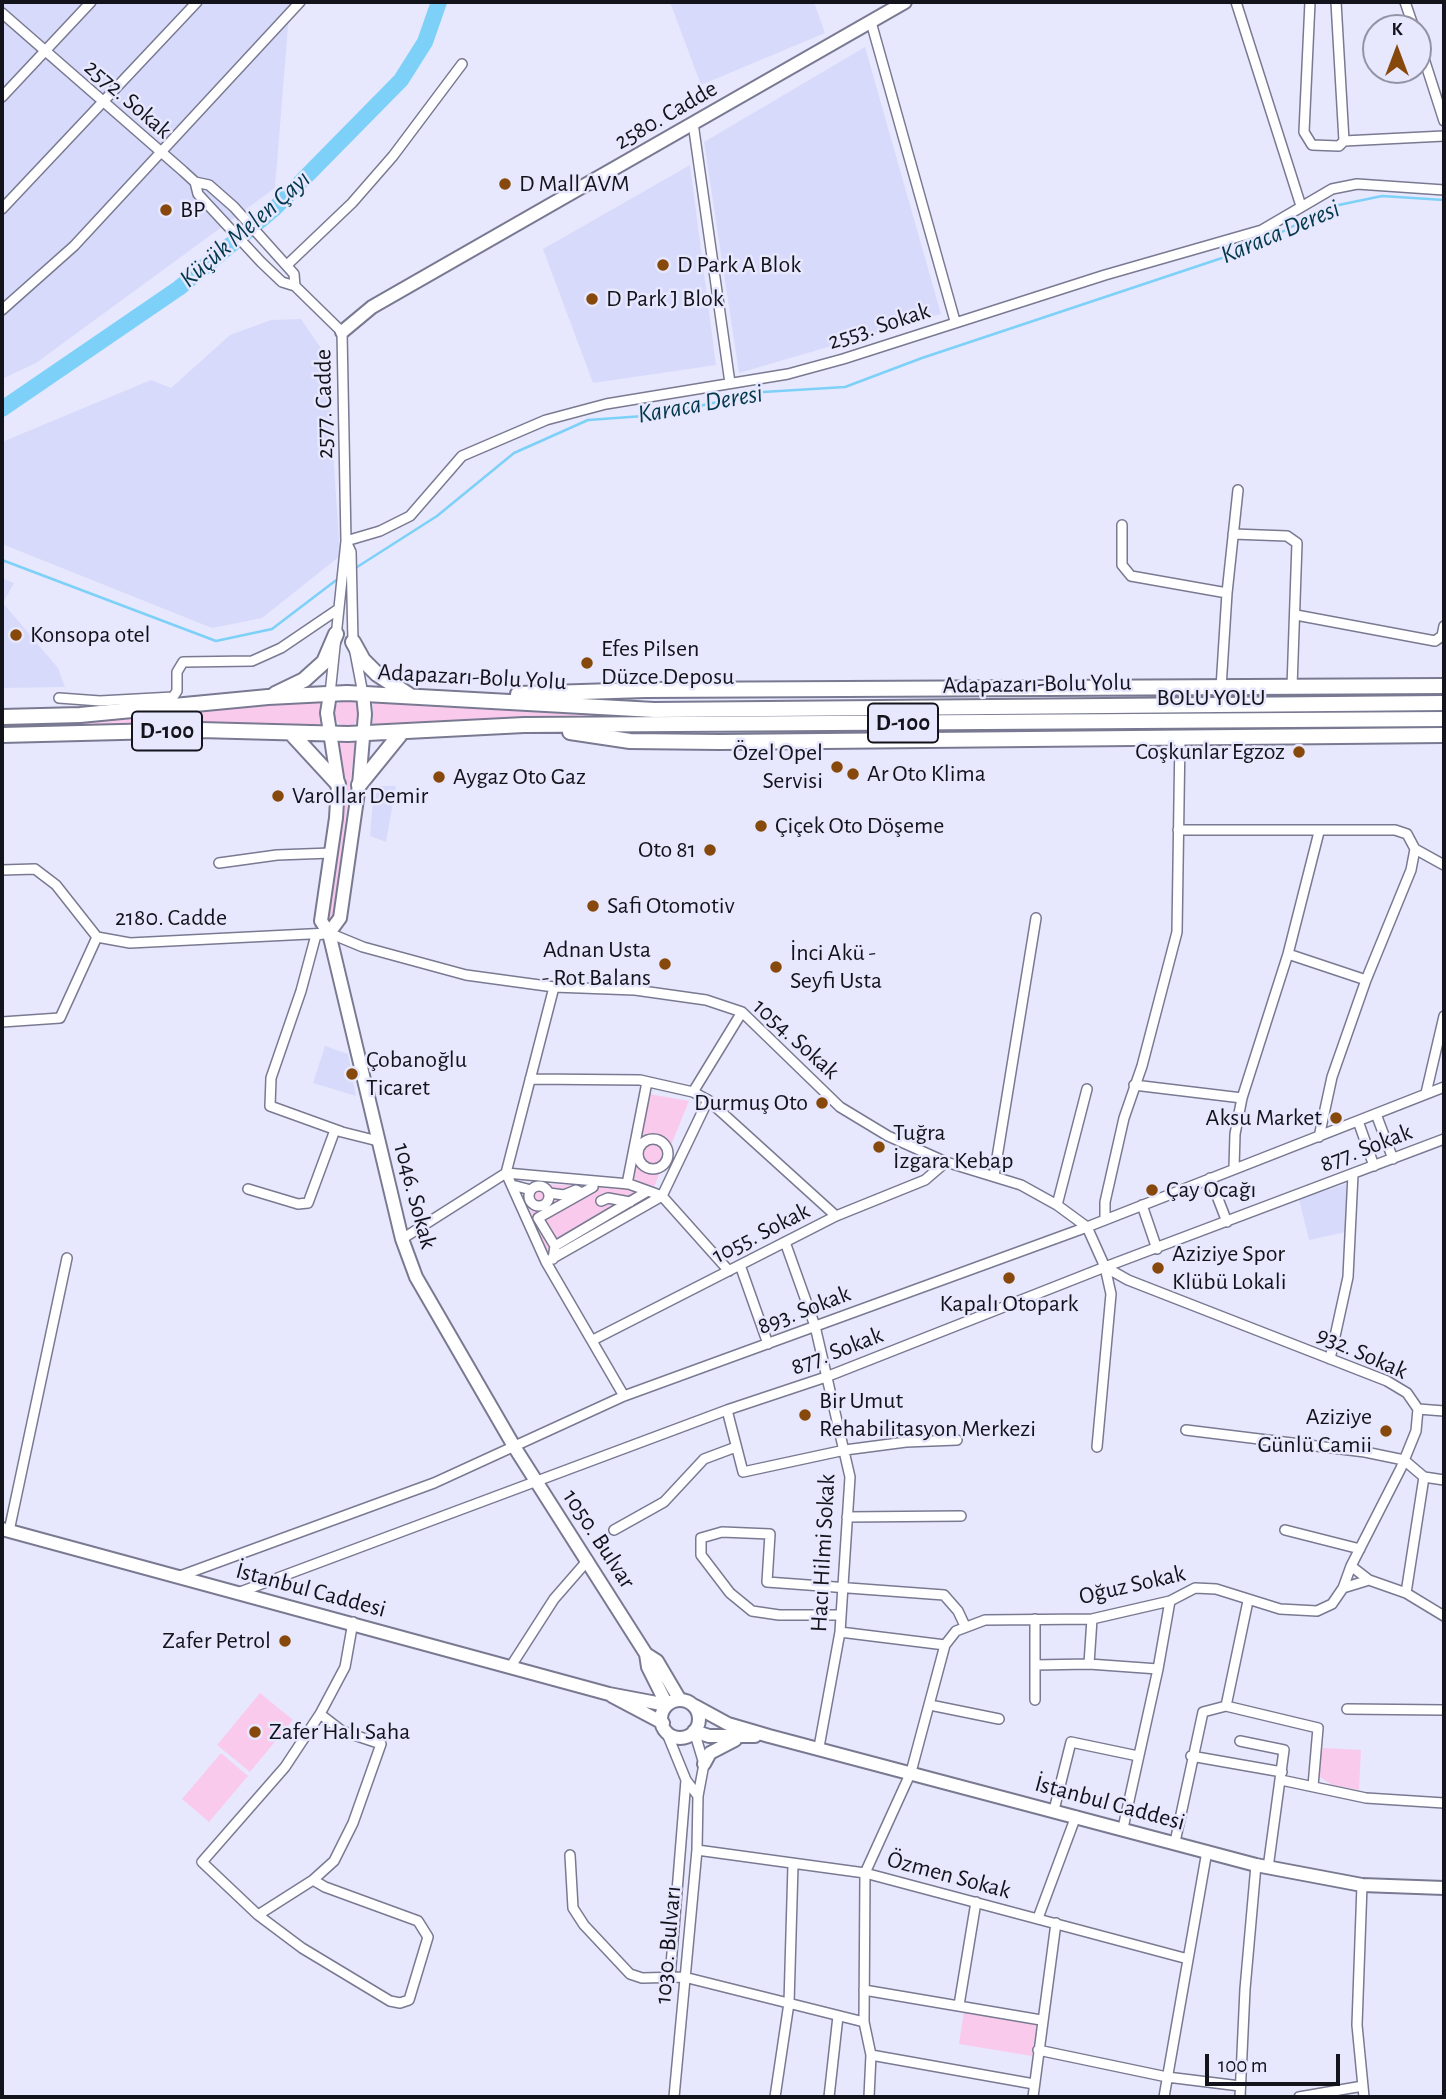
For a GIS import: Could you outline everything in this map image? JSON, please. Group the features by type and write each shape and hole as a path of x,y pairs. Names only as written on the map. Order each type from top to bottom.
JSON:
{"highway":[{"path":"268,697 304,680 324,662 337,634"},
{"path":"353,642 363,660 377,674 410,695"},
{"path":"467,699 525,693 645,690 1444,686"},
{"name":"Adapazarı-Bolu Yolu","path":"2,717 80,715 268,697 330,694 410,695 654,710 1444,703"},
{"name":"BOLU YOLU","path":"355,734 524,726 1444,719"},
{"path":"524,726 630,741 1444,735"},
{"name":"D-100","path":"2,735 200,730 355,734"},
{"path":"291,733 338,784"},
{"path":"359,785 402,733"}],"main road":[{"name":"2580. Cadde","path":"342,332 372,307 905,2"},
{"name":"1046. Sokak","path":"330,694 327,713 338,784 321,921 329,933 402,1239 416,1277 515,1448"},
{"path":"329,933 340,918 359,785 355,734 365,714 363,694"},
{"name":"1050. Bulvar","path":"515,1448 646,1654"},
{"name":"İstanbul Caddesi","path":"6,1530 608,1693 667,1705"},
{"path":"646,1654 657,1661 680,1700 695,1706 699,1720 694,1731 683,1737 664,1727 662,1714 667,1705 680,1700"},
{"path":"646,1654 648,1667 667,1705"},
{"name":"İstanbul Caddesi","path":"608,1693 664,1727"},
{"name":"İstanbul Caddesi","path":"695,1706 728,1724 769,1736 819,1747 1262,1867 1363,1885 1444,1888"},
{"name":"İstanbul Caddesi","path":"694,1731 709,1736 769,1736"},
{"path":"704,1764 710,1753 745,1736"}],"street":[{"path":"2,97 91,2"},
{"path":"2,209 197,2"},
{"path":"4,309 74,246 300,2"},
{"path":"1236,2 1300,206"},
{"path":"1310,2 1304,132 1312,145 1339,146 1344,141 1444,136"},
{"path":"1336,2 1344,141"},
{"name":"2572. Sokak","path":"2,13 195,182 198,194 261,262 282,282 295,286"},
{"path":"871,22 955,321"},
{"path":"286,265 352,203 393,156 461,65"},
{"path":"1432,77 1442,103 1444,121"},
{"path":"693,123 730,383"},
{"path":"195,182 209,185 234,207 294,274 295,286"},
{"name":"2553. Sokak","path":"346,541 380,531 410,516 463,456 546,420 606,404 788,374 843,359 955,321 1262,230 1332,189 1357,184 1444,190"},
{"name":"2577. Cadde","path":"295,286 342,332 346,541"},
{"path":"1221,688 1227,593 1238,491"},
{"path":"1122,525 1122,565 1131,576 1227,593"},
{"path":"1233,534 1287,536 1295,540 1296,615 1292,687"},
{"path":"346,541 351,552 353,642 363,694"},
{"path":"330,694 340,606 342,559 346,541"},
{"path":"59,698 100,701 173,697 177,691 177,672 183,662 252,661 281,648 340,606"},
{"path":"1296,615 1435,641 1442,636 1444,626"},
{"path":"1105,1219 1108,1189 1134,1085 1177,932 1180,736"},
{"path":"1178,830 1395,830 1407,834 1415,849 1444,865"},
{"path":"1234,1168 1235,1134 1242,1098 1288,954 1319,832"},
{"path":"1319,1137 1332,1076 1366,980 1411,870 1415,849"},
{"path":"219,863 277,855 331,853"},
{"name":"2180. Cadde","path":"2,870 35,869 56,885 97,937 130,943 329,933"},
{"path":"994,1176 1036,918"},
{"path":"329,933 316,935 301,990 271,1078 270,1106 335,1130 378,1141"},
{"name":"1054. Sokak","path":"329,933 363,947 466,975 554,987 635,990 706,1000 742,1012 840,1107 888,1136 946,1161 1021,1185 1057,1205 1087,1227"},
{"path":"2,1022 60,1018 97,937"},
{"path":"1288,954 1366,980"},
{"path":"554,987 506,1173 550,1261 624,1396"},
{"path":"692,1092 742,1012"},
{"path":"1426,1093 1444,1016"},
{"path":"530,1079 648,1082 692,1092 708,1100 836,1216"},
{"path":"627,1184 636,1151 648,1082"},
{"path":"1134,1085 1242,1098"},
{"name":"893. Sokak","path":"180,1576 433,1483 515,1448 624,1396 1087,1227 1444,1087"},
{"path":"1057,1205 1087,1089"},
{"path":"550,1261 662,1196 708,1100"},
{"path":"1376,1114 1393,1158"},
{"path":"1357,1121 1374,1166"},
{"path":"248,1189 298,1204 308,1203 335,1130"},
{"name":"877. Sokak","path":"240,1592 727,1410 826,1377 1105,1267 1444,1139"},
{"path":"648,1141 658,1141 665,1147 666,1159 659,1168 650,1169 642,1164 636,1151 648,1141"},
{"path":"666,1159 677,1164"},
{"name":"1055. Sokak","path":"593,1340 836,1216 925,1180 946,1161"},
{"path":"402,1239 506,1173 593,1184 627,1184 662,1196 729,1270"},
{"path":"1330,1359 1348,1277 1353,1174"},
{"path":"1210,1178 1227,1222"},
{"path":"555,1246 538,1218 547,1208 582,1193 593,1184"},
{"path":"593,1184 610,1215"},
{"path":"512,1185 531,1190 542,1186 549,1193 564,1195 576,1189 582,1193"},
{"path":"531,1190 529,1199 533,1204 547,1208"},
{"path":"550,1261 555,1246 648,1191"},
{"path":"547,1208 549,1193"},
{"path":"601,1201 608,1198 633,1202"},
{"path":"1142,1205 1157,1249"},
{"path":"1087,1227 1105,1267 1111,1294 1097,1447"},
{"name":"Hacı Hilmi Sokak","path":"785,1242 815,1326 850,1478 840,1632 819,1747"},
{"path":"6,1530 67,1258"},
{"path":"740,1265 768,1344"},
{"name":"932. Sokak","path":"1105,1267 1128,1280 1398,1386 1407,1393 1418,1409 1419,1420 1405,1460 1351,1566 1343,1588"},
{"path":"1418,1409 1444,1411"},
{"path":"727,1410 743,1472 845,1450 906,1442 957,1440"},
{"path":"1186,1430 1365,1452 1405,1460 1424,1477 1444,1480"},
{"path":"614,1530 664,1502 704,1459 736,1447"},
{"path":"1406,1593 1424,1477"},
{"path":"847,1517 961,1516"},
{"path":"1285,1530 1360,1549"},
{"path":"841,1615 779,1615 752,1611 730,1593 701,1555 701,1538 722,1532 770,1534 767,1582 944,1595 958,1611 965,1626 945,1645 911,1772 865,1873 864,2022 871,2055 869,2097"},
{"path":"511,1665 554,1599 588,1560"},
{"path":"1351,1566 1369,1580 1406,1593 1444,1616"},
{"name":"Oğuz Sokak","path":"965,1626 985,1620 1092,1619 1170,1601 1195,1588 1216,1589 1280,1609 1317,1611 1332,1604 1343,1588 1369,1580"},
{"path":"1123,1828 1170,1601"},
{"path":"1226,1706 1248,1601"},
{"path":"1034,1700 1035,1619"},
{"path":"1089,1664 1092,1619"},
{"path":"313,1880 423,1925 428,1937 409,2000 400,2003 390,2001 302,1948 258,1915 202,1861 285,1767 320,1714 345,1667 353,1622"},
{"path":"840,1632 945,1645"},
{"path":"1035,1665 1089,1664 1158,1669"},
{"path":"930,1705 999,1719"},
{"path":"1175,1842 1202,1712 1226,1706 1318,1728 1312,1786"},
{"path":"1347,1709 1444,1710"},
{"path":"258,1915 313,1880 334,1861 353,1824 381,1744 342,1731 320,1714"},
{"path":"664,1727 686,1780 698,1796"},
{"name":"1030. Bulvarı","path":"674,2097 697,1850 698,1796 704,1764 694,1731"},
{"path":"1240,1741 1284,1750 1262,1867 1240,2097"},
{"path":"1054,1810 1071,1742 1138,1756"},
{"path":"1191,1756 1366,1798 1444,1803"},
{"path":"670,1978 686,1780"},
{"path":"1038,1918 1076,1816"},
{"name":"Özmen Sokak","path":"697,1850 865,1873 1188,1959"},
{"path":"1164,2097 1208,1851"},
{"path":"570,1855 573,1908 584,1925 630,1975 642,1978 684,1977 864,2022"},
{"path":"775,2097 789,2003 793,1865"},
{"path":"1363,1885 1357,2025 1364,2097"},
{"path":"959,2005 976,1902"},
{"path":"1033,2097 1041,2020 1056,1923"},
{"path":"864,1990 1041,2020"},
{"path":"829,2097 838,2015"},
{"path":"1038,2050 1167,2077 1240,2086"},
{"path":"871,2055 1034,2084"},
{"path":"1299,2097 1363,2086"}],"shaded area":[{"path":"2,2 290,2 275,188 36,363 2,379"},
{"path":"670,2 814,2 825,33 701,85"},
{"path":"865,47 941,314 739,373 704,142"},
{"path":"690,165 716,365 593,383 543,249"},
{"path":"301,319 327,357 340,556 262,618 212,628 2,544 2,442 151,380 171,388 230,335 271,320"},
{"name":"Konsopa otel","path":"2,578 14,583 3,603 58,668 65,687 2,688"},
{"path":"321,698 322,728 233,724 2,729 2,723 145,716"},
{"path":"373,698 619,716 481,720 373,729"},
{"path":"347,700 356,704 360,713 356,722 347,726 338,722 334,713 338,704"},
{"path":"338,742 355,743 333,919 328,918 342,822 344,780"},
{"path":"381,786 396,786 386,842 370,836 373,799"},
{"path":"325,1046 348,1054 356,1096 313,1083"},
{"path":"649,1094 689,1101 654,1187 630,1176"},
{"path":"519,1183 613,1187 636,1191 644,1203 549,1256"},
{"path":"1346,1184 1346,1232 1309,1240 1299,1199"},
{"name":"Zafer Halı Saha","path":"260,1693 293,1720 250,1772 217,1745"},
{"path":"1323,1748 1361,1750 1359,1790 1332,1785 1320,1777 1319,1762"},
{"path":"221,1753 248,1776 209,1822 182,1799"},
{"path":"964,2011 1037,2023 1032,2056 959,2044"}],"waterway":[{"name":"Küçük Melen Çayı","path":"2,409 179,288 275,208 401,80 425,42 439,2"},
{"name":"Karaca Deresi","path":"354,569 437,516 514,453 588,420 658,415 763,392 845,387 922,358 1252,248 1329,207 1382,196 1444,200"},
{"name":"Karaca Deresi","path":"2,560 216,641 272,629 339,578"}],"place":[{"name":"D Mall AVM","path":"505,184"},
{"name":"BP","path":"166,210"},
{"name":"D Park A Blok","path":"663,265"},
{"name":"D Park J Blok","path":"592,299"},
{"name":"Konsopa otel","path":"16,635"},
{"name":"Efes Pilsen Düzce Deposu","path":"587,663"},
{"name":"Coşkunlar Egzoz","path":"1299,752"},
{"name":"Özel Opel Servisi","path":"837,767"},
{"name":"Ar Oto Klima","path":"853,774"},
{"name":"Aygaz Oto Gaz","path":"439,777"},
{"name":"Varollar Demir","path":"278,796"},
{"name":"Çiçek Oto Döşeme","path":"761,826"},
{"name":"Oto 81","path":"710,850"},
{"name":"Safi Otomotiv","path":"593,906"},
{"name":"Adnan Usta - Rot Balans","path":"665,964"},
{"name":"İnci Akü - Seyfi Usta","path":"776,967"},
{"name":"Çobanoğlu Ticaret","path":"352,1074"},
{"name":"Durmuş Oto","path":"822,1103"},
{"name":"Aksu Market","path":"1336,1118"},
{"name":"Tuğra İzgara Kebap","path":"879,1147"},
{"name":"Çay Ocağı","path":"1152,1190"},
{"name":"Aziziye Spor Klübü Lokali","path":"1158,1268"},
{"name":"Kapalı Otopark","path":"1009,1278"},
{"name":"Bir Umut Rehabilitasyon Merkezi","path":"805,1415"},
{"name":"Aziziye Günlü Camii","path":"1386,1431"},
{"name":"Zafer Petrol","path":"285,1641"},
{"name":"Zafer Halı Saha","path":"255,1732"}]}
